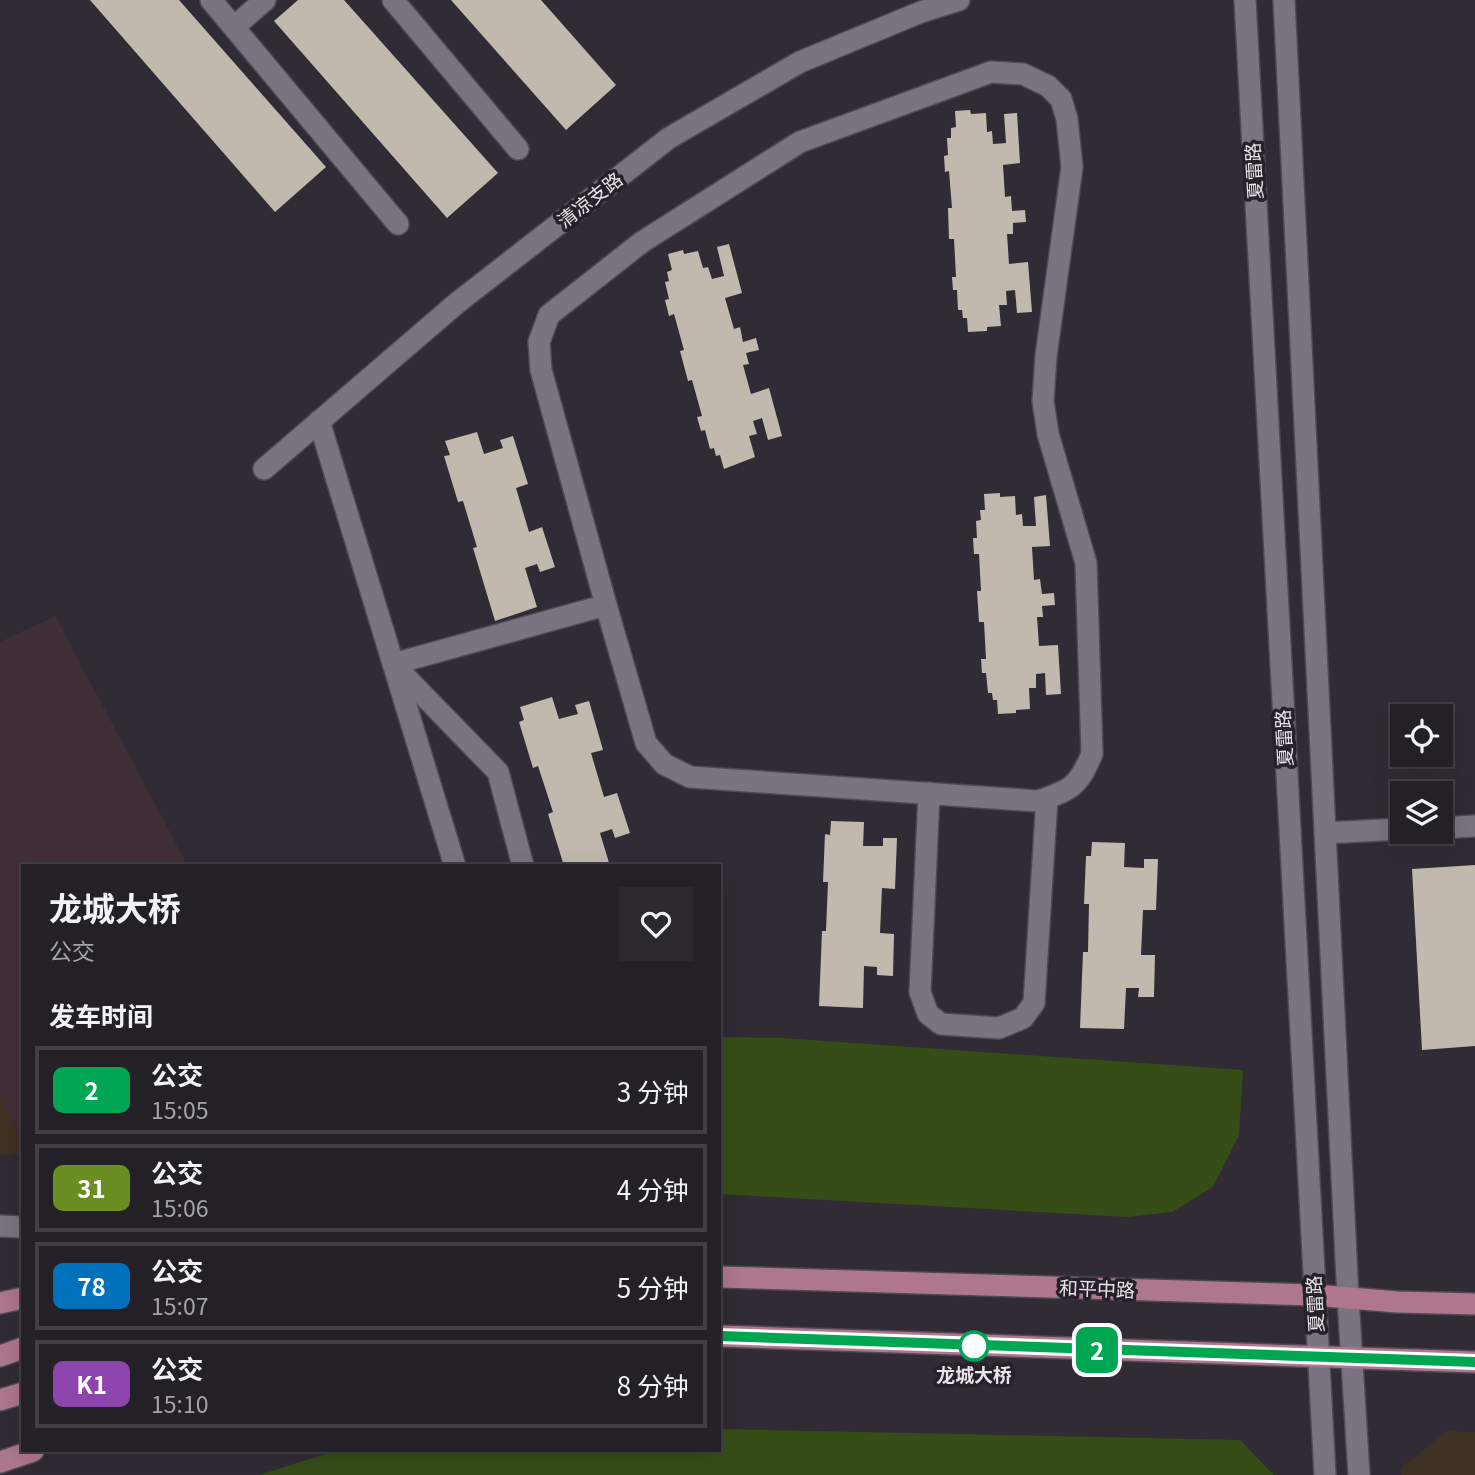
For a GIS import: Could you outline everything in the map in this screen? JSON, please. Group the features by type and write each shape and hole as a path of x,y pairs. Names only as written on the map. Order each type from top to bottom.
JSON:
{"main road":[{"name":"和平中路","path":"721,1277 1314,1295 1475,1304"},
{"path":"0,1303 21,1298"},
{"path":"721,1336 1475,1362"},
{"path":"0,1356 21,1350"},
{"path":"0,1400 21,1394"},
{"path":"0,1462 30,1452"}],"street":[{"path":"211,0 398,224"},
{"path":"234,27 265,0"},
{"path":"393,0 518,149"},
{"name":"清凉支路","path":"264,469 457,303 669,138 800,62 921,12 960,0"},
{"name":"夏雷路","path":"1245,0 1325,1475"},
{"name":"夏雷路","path":"1284,0 1359,1475"},
{"path":"991,72 1023,74 1048,86 1061,99 1067,119 1072,167 1042,401 1048,433 1083,552 1092,754 1082,778 1061,794 1038,801 929,793 690,777 664,764 646,743 541,370 539,342 549,315 642,242 800,142 991,72"},
{"path":"319,421 454,864"},
{"path":"393,664 606,606"},
{"path":"393,664 498,772 522,864"},
{"path":"929,793 920,992 928,1014 941,1024 999,1028 1023,1018 1034,1003 1047,798"},
{"path":"1453,827 1475,826"},
{"path":"1325,833 1390,830"},
{"path":"0,1226 21,1227"}],"shaded area":[{"path":"55,616 187,864 21,864 21,1140 0,1095 0,642"},
{"path":"0,1095 21,1140 21,1153 0,1156"},
{"path":"1447,1431 1475,1432 1475,1475 1401,1475 1401,1468"}],"green space":[{"path":"721,1037 782,1038 1243,1070 1239,1135 1213,1187 1172,1212 1127,1217 721,1194"},
{"path":"721,1429 1240,1440 1274,1475 259,1475 332,1452 721,1452"}],"building":[{"path":"90,0 179,0 326,167 275,212"},
{"path":"298,0 344,0 498,173 447,218 274,21"},
{"path":"451,0 541,0 616,85 566,130"},
{"path":"970,110 971,114 986,113 987,132 992,131 993,144 1006,143 1004,114 1017,113 1020,163 1003,165 1005,197 1011,196 1012,211 1025,210 1026,222 1013,223 1013,234 1007,234 1009,264 1028,262 1032,312 1017,313 1015,290 1006,291 1007,305 999,305 1001,326 987,327 987,331 968,332 967,318 963,318 962,310 958,310 957,290 953,290 952,277 956,277 954,239 949,239 948,208 952,208 949,171 945,172 944,156 948,155 947,138 951,138 951,128 956,127 955,111"},
{"path":"729,244 742,293 725,298 734,329 740,327 743,342 756,338 759,350 746,353 749,364 743,365 751,394 769,388 782,436 768,440 762,418 753,421 757,434 749,436 755,457 724,469 720,455 716,456 714,448 710,449 705,430 701,431 697,417 702,416 692,380 688,381 680,351 684,350 674,314 669,316 665,300 669,299 665,282 669,281 667,272 672,270 668,254 683,250 684,254 698,251 703,268 708,267 712,279 724,276 717,247"},
{"path":"477,432 484,454 503,448 500,440 513,436 528,484 516,488 529,532 542,527 555,567 540,572 537,564 525,568 537,607 495,621 473,548 477,547 463,501 458,502 444,456 450,455 445,441"},
{"path":"1000,493 1000,497 1015,496 1016,515 1022,514 1023,526 1036,526 1034,497 1046,495 1050,546 1032,547 1034,580 1040,579 1042,594 1054,593 1055,605 1042,606 1043,617 1037,617 1039,646 1058,645 1061,694 1046,695 1045,673 1036,674 1036,688 1029,688 1030,709 998,714 997,700 993,700 992,693 988,693 986,673 982,673 981,659 986,659 984,622 979,622 979,554 974,554 973,538 977,538 976,521 981,520 980,510 985,510 984,494"},
{"path":"552,697 559,719 578,714 575,705 589,701 603,750 591,753 604,797 617,793 630,833 615,838 612,829 600,833 609,864 563,864 548,814 553,812 538,766 533,768 519,722 524,720 520,707"},
{"path":"831,821 864,822 863,846 883,846 883,838 897,838 895,889 882,888 880,933 894,934 893,976 877,975 877,967 864,966 863,1008 819,1006 822,931 826,931 828,882 823,882 825,834 830,835"},
{"path":"1092,842 1125,843 1124,867 1144,868 1144,859 1158,859 1156,910 1143,910 1141,955 1155,955 1154,997 1138,997 1139,988 1126,988 1124,1029 1080,1028 1083,952 1088,952 1089,904 1084,904 1086,856 1091,856"},
{"path":"1475,865 1475,1046 1422,1050 1412,869"}],"bus line":[{"name":"2","path":"721,1336 1475,1362"}],"place":[{"name":"龙城大桥","path":"974,1346"}]}
